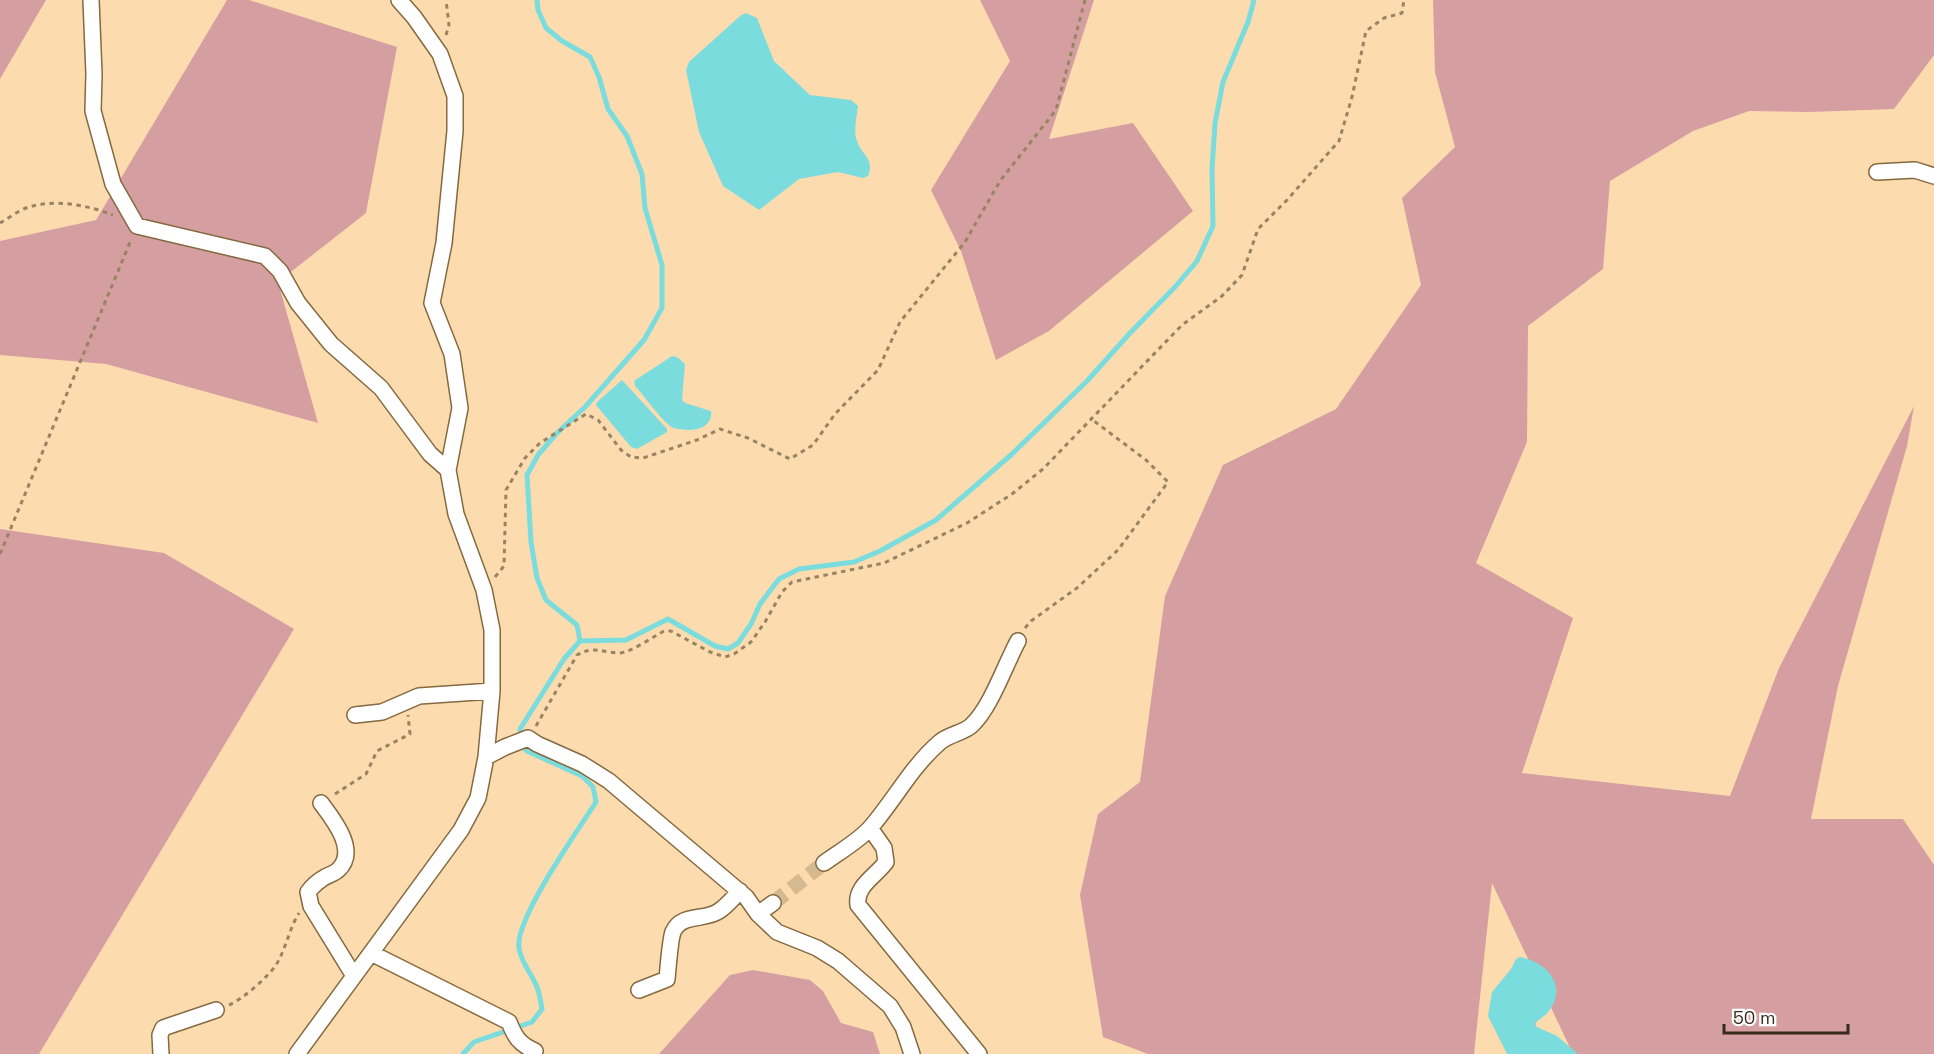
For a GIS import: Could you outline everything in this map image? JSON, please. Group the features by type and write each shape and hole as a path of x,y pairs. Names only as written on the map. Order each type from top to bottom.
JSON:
{"street":[{"path":"91,0 93,111 113,184 137,226 265,256 280,271 298,303 331,344 381,388 430,454 448,470"},
{"path":"297,1054 461,830 478,798 486,757 492,691 492,630 484,590 456,514 448,470 460,408 452,354 432,303 444,243 455,131 455,96 440,54 399,0"},
{"path":"1878,172 1915,170 1934,176"},
{"path":"824,863 870,828 922,760 942,740 972,726 992,696 1018,641"},
{"path":"354,715 382,712 418,696 492,691"},
{"path":"486,757 528,738 582,764 609,781 740,891 777,933 817,948 838,961 890,1006 903,1027 912,1054"},
{"path":"321,803 337,826 346,847 346,856 339,869 320,880 308,892 311,906 354,976"},
{"path":"870,828 884,848 886,862 861,887 856,897 858,905 979,1054"},
{"path":"639,990 667,980 673,931 683,921 694,917 706,917 718,912 740,891"},
{"path":"758,914 773,903"},
{"path":"371,953 509,1022 516,1039 535,1051"},
{"path":"161,1054 160,1035 163,1028 216,1010"}],"path":[{"path":"440,54 449,25 446,0"},
{"path":"484,590 504,566 506,490 525,458 540,443 586,414 598,420 621,450 632,458 643,458 697,440 720,429 748,438 790,459 813,445 835,414 878,370 900,322 965,242 1000,180 1056,110 1085,0"},
{"path":"528,738 577,656 585,651 592,649 620,653 664,631 671,631 710,652 725,657 734,654 751,642 782,592 792,582 884,563 967,523 1012,494 1043,469 1182,325 1222,296 1242,275 1258,229 1339,141 1352,97 1366,31 1384,18 1402,13 1404,0"},
{"path":"0,224 28,207 57,202 101,211 137,226 0,554"},
{"path":"1018,641 1031,621 1077,588 1118,550 1168,482 1146,460 1090,418"},
{"path":"321,803 366,774 377,751 410,734 410,720 405,702"},
{"path":"216,1010 246,996 276,965 292,923 300,911 311,906"}],"shaded area":[{"path":"0,0 46,0 0,79"},
{"path":"227,0 249,0 397,47 366,213 278,282 318,423 106,364 0,355 0,241 96,220"},
{"path":"980,0 1094,0 1049,139 1133,123 1193,211 1049,331 996,360 961,251 931,190 1010,61"},
{"path":"1433,0 1934,0 1934,55 1894,109 1809,112 1749,111 1693,131 1610,181 1603,269 1528,326 1527,442 1476,563 1573,618 1522,773 1730,796 1779,668 1914,406 1907,446 1838,686 1811,819 1903,819 1934,865 1934,1054 1573,1054 1492,883 1474,1054 1148,1054 1103,1037 1080,895 1098,814 1140,782 1165,596 1223,465 1336,409 1421,285 1402,198 1455,147 1435,72"},
{"path":"0,529 164,553 294,629 39,1054 0,1054"},
{"path":"753,970 810,980 823,991 841,1023 873,1032 880,1054 659,1054 730,975"}],"water":[{"path":"746,13 757,18 774,61 810,95 851,100 858,106 855,133 859,146 869,161 868,176 863,178 838,172 799,179 759,210 723,186 699,132 686,70 689,62"},
{"path":"672,356 685,364 682,400 711,411 708,422 700,428 682,430 673,428 657,413 635,386 634,381"},
{"path":"622,380 667,429 667,432 637,449 631,447 596,405"},
{"path":"1520,957 1546,969 1555,984 1554,1001 1547,1013 1535,1024 1557,1036 1578,1054 1507,1054 1488,1016 1492,992 1511,969 1516,959"}],"waterway":[{"path":"537,0 538,10 546,28 562,41 590,57 599,77 608,109 627,136 642,174 645,208 662,265 662,308 644,340 585,407 556,434 538,455 527,475 531,542 537,578 546,600 577,625 580,641"},
{"path":"463,1054 474,1042 532,1022 542,1009 536,985 520,954 520,935 549,875 596,802 593,787 582,776 527,751 522,746 520,729 564,659 580,641 626,640 668,619 715,646 728,649 738,643 751,624 760,604 779,579 799,569 854,562 880,551 936,520 1012,454 1087,381 1197,261 1213,226 1212,169 1215,123 1223,82 1248,22 1254,0"}],"tunnel":[{"path":"773,903 824,863"}]}
